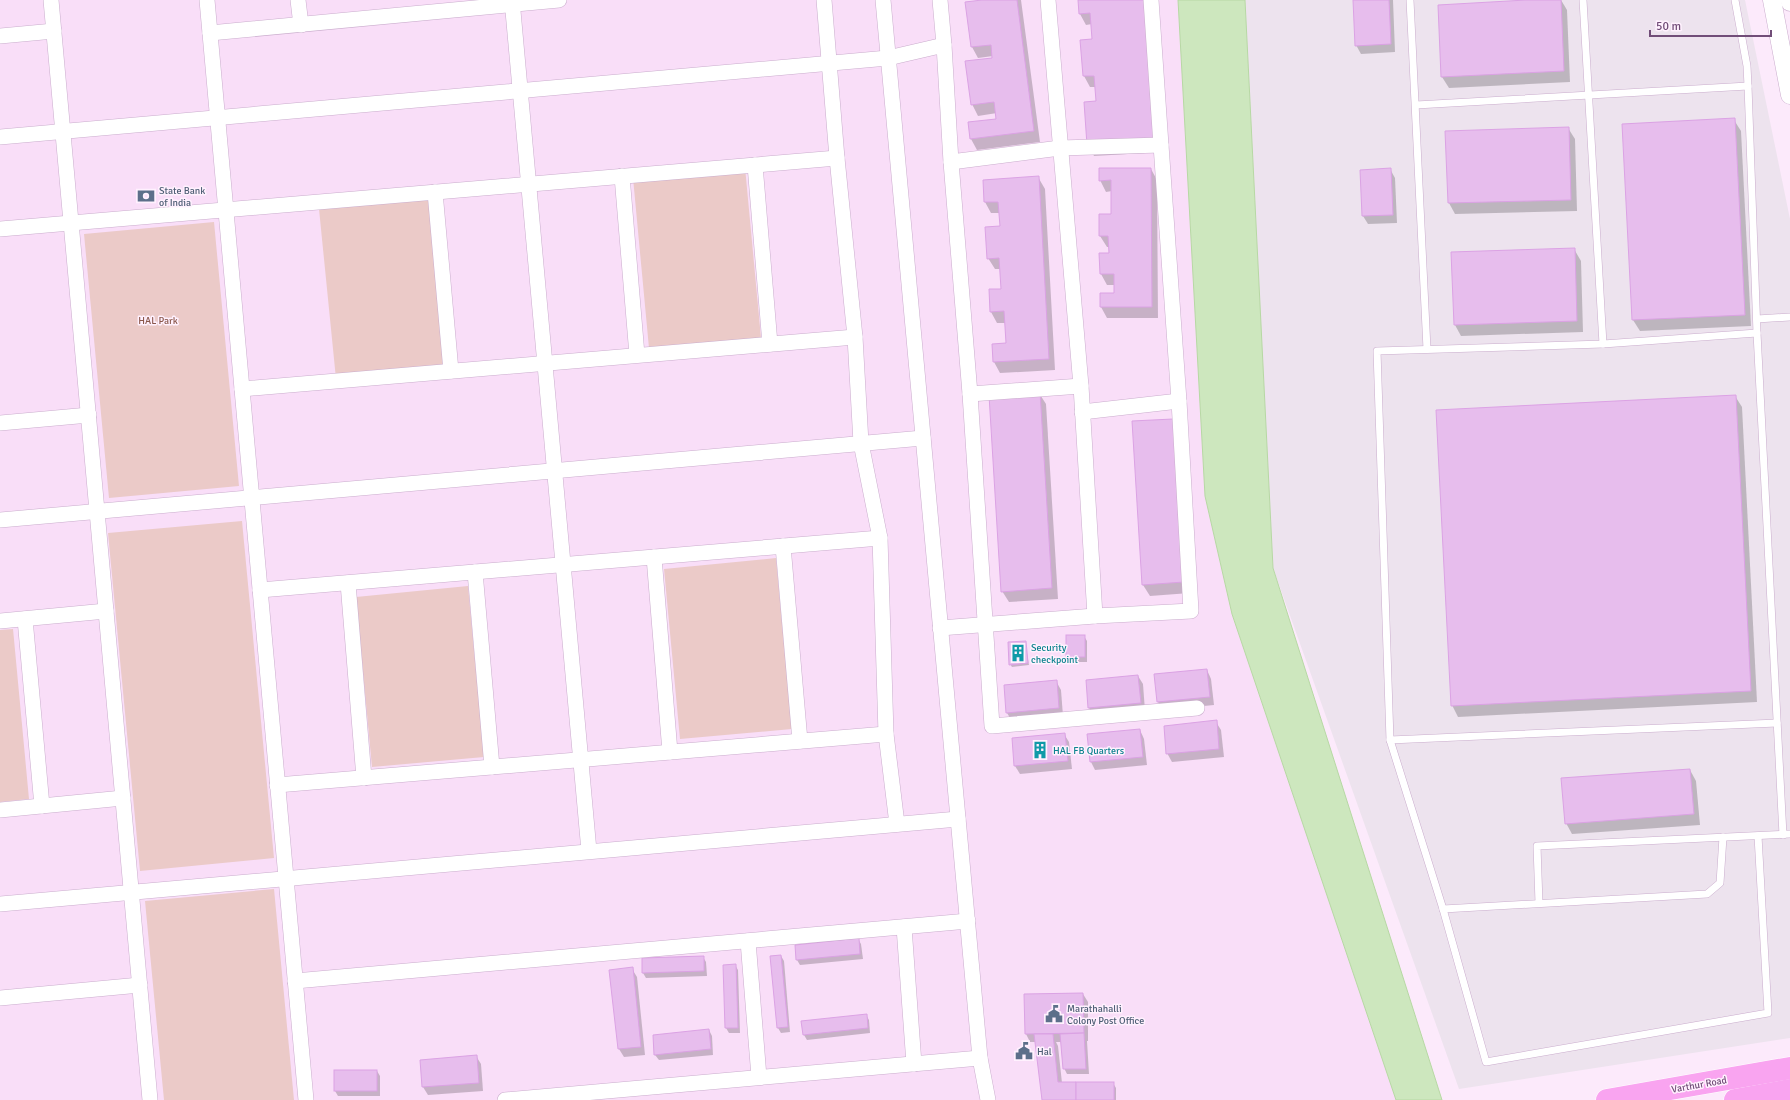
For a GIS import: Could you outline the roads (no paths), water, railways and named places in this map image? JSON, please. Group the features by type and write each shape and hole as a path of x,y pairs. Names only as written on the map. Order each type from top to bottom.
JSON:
{"main road":[{"name":"Varthur Road","path":"1607,1100 1790,1068"},
{"path":"1735,1100 1783,1094"}],"street":[{"path":"51,0 150,1100"},
{"path":"207,0 306,1100"},
{"path":"298,0 300,25"},
{"path":"210,33 300,25 426,6 559,0"},
{"path":"824,0 837,158 855,337 861,443 880,538 886,734 897,824"},
{"path":"883,0 980,1058 988,1100"},
{"path":"940,0 951,162 970,394 992,726 1197,708"},
{"path":"1048,0 1081,386 1095,616"},
{"path":"940,628 1095,616 1190,611 1179,401 1151,0"},
{"path":"1772,0 1790,95"},
{"path":"512,2 589,852"},
{"path":"0,36 54,31"},
{"path":"0,138 829,64 888,58 944,45"},
{"path":"951,162 1060,148 1161,145"},
{"path":"0,228 837,158"},
{"path":"755,165 770,344"},
{"path":"622,176 637,355"},
{"path":"435,192 451,371"},
{"path":"242,388 855,337"},
{"path":"970,394 1081,386"},
{"path":"1082,412 1179,401"},
{"path":"0,419 89,415"},
{"path":"0,520 923,438"},
{"path":"260,590 880,538"},
{"path":"784,546 800,741"},
{"path":"654,557 670,752"},
{"path":"475,572 492,767"},
{"path":"348,583 364,778"},
{"path":"0,622 106,611"},
{"path":"25,619 42,806"},
{"path":"277,785 886,734"},
{"path":"0,810 123,798"},
{"path":"0,904 958,819"},
{"path":"295,981 968,921"},
{"path":"904,927 914,1064"},
{"path":"748,941 759,1077"},
{"path":"0,998 140,985"},
{"path":"504,1100 980,1058"}],"lane":[{"path":"1410,0 1427,349"},
{"path":"1583,0 1602,344"},
{"path":"1539,904 1537,846 1786,834 1777,723 1757,333 1747,66 1734,0"},
{"path":"1416,105 1748,86"},
{"path":"1757,319 1790,317"},
{"path":"1757,333 1602,344 1377,351 1390,740 1442,909 1486,1062 1768,1013 1758,836"},
{"path":"1390,740 1777,723"},
{"path":"1442,909 1707,894 1720,883 1723,837"}],"place":[{"name":"State Bank of India","path":"146,196"},
{"name":"Security checkpoint","path":"1018,653"},
{"name":"HAL FB Quarters","path":"1040,750"},
{"name":"Marathahalli Colony Post Office","path":"1054,1014"},
{"name":"Hal","path":"1024,1051"}],"park label":[{"name":"HAL Park","path":"158,320"}]}
